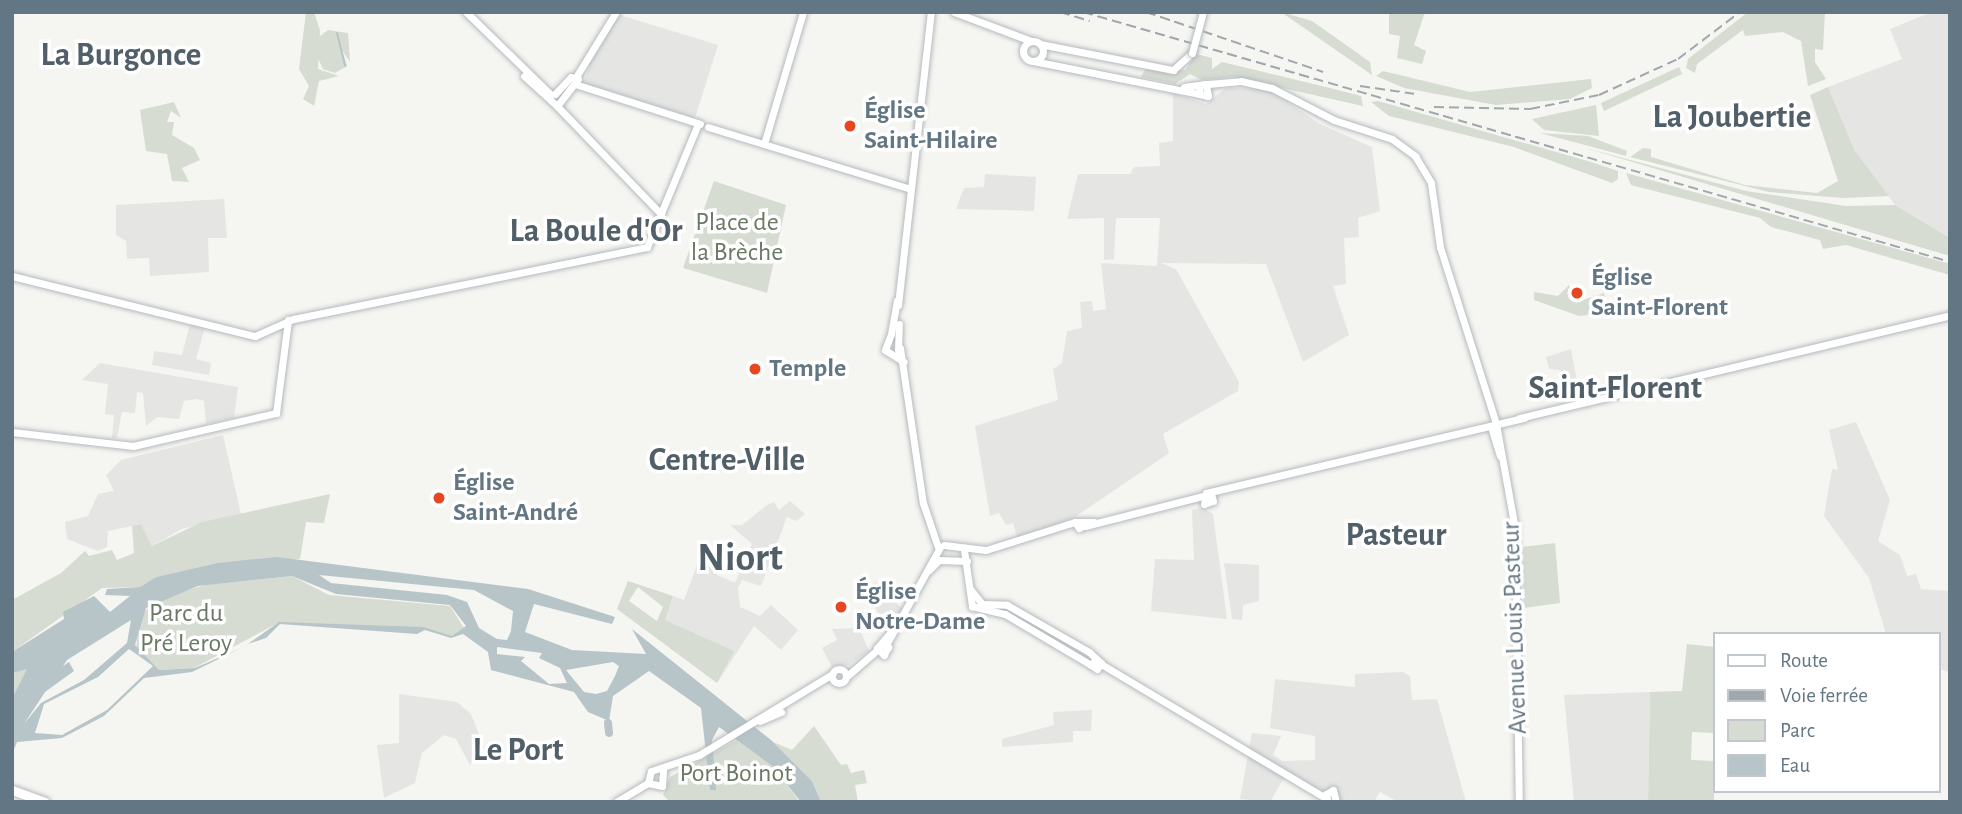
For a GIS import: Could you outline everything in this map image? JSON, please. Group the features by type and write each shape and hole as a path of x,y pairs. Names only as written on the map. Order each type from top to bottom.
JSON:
{"highway":[{"path":"12,790 45,802"},
{"path":"12,796 31,802"}],"main road":[{"path":"466,12 537,86 554,99 661,214"},
{"path":"554,99 574,83 616,12"},
{"path":"763,143 803,12"},
{"path":"898,347 898,305 930,12"},
{"path":"954,12 1020,33 1028,43 1042,50 1055,64"},
{"path":"1033,61 1042,50 1057,45 1173,70 1192,53 1203,12"},
{"path":"1028,43 1024,56 1033,61 1199,94 1206,87"},
{"path":"574,83 911,189"},
{"name":"Avenue Louis Pasteur","path":"1206,87 1261,85 1409,149 1426,172 1450,282 1493,425 1518,566 1519,802"},
{"path":"1166,88 1206,87"},
{"path":"12,276 251,336 301,318 647,247 698,124"},
{"path":"936,555 966,558 980,551 1027,541 1080,524 1208,497 1519,418 1950,314"},
{"path":"898,317 884,346 898,347"},
{"path":"12,432 133,446 277,411 289,324"},
{"path":"649,783 659,788 664,774 868,660 881,649 922,583 936,555 935,535 926,512 906,366 891,334"},
{"path":"936,555 966,558"},
{"path":"966,558 972,606 1001,608"},
{"path":"970,588 982,604 1001,608 1327,797 1339,800"},
{"path":"833,678 844,673"},
{"path":"649,783 651,771 664,774"},
{"path":"616,802 649,783"}],"shaded area":[{"path":"1932,12 1950,12 1950,238 1895,205 1855,151 1828,87 1902,59 1890,29"},
{"path":"620,15 718,45 695,118 584,83 592,56"},
{"path":"1226,88 1268,89 1320,124 1372,147 1380,211 1358,218 1359,237 1344,238 1346,284 1333,286 1349,335 1303,362 1266,264 1161,263 1176,269 1239,382 1238,391 1163,434 1169,453 1075,517 1018,540 1013,523 1006,525 999,513 990,516 975,426 1058,400 1053,369 1062,363 1067,331 1082,328 1080,302 1092,301 1093,311 1106,309 1101,263 1157,266 1160,218 1116,218 1114,259 1104,260 1104,218 1067,219 1078,174 1130,174 1134,167 1160,166 1159,143 1173,141 1173,93 1206,104"},
{"path":"985,174 1036,177 1034,211 956,209 964,188 984,187"},
{"path":"224,199 227,238 208,238 209,272 150,276 149,258 127,259 126,241 116,235 116,205"},
{"path":"190,323 205,327 196,359 211,363 209,375 152,365 154,351 182,355"},
{"path":"1571,349 1580,397 1567,401 1560,370 1549,369 1546,357"},
{"path":"100,363 238,387 234,418 206,424 204,401 197,399 184,401 179,419 157,417 146,426 143,393 137,392 135,413 122,412 117,438 112,438 114,415 105,414 108,384 82,380"},
{"path":"1856,422 1890,500 1878,541 1900,555 1907,576 1916,574 1921,589 1950,591 1950,672 1941,670 1941,632 1885,632 1869,578 1824,516 1832,469 1838,470 1829,430"},
{"path":"223,435 241,514 182,529 152,546 141,524 108,531 107,547 98,551 67,539 65,522 88,516 98,494 114,491 106,475 121,460"},
{"path":"790,501 805,514 796,521 787,517 761,586 742,580 738,588 740,607 760,616 771,605 798,630 781,650 754,626 717,683 657,638 673,596 684,600 703,549 722,556 717,575 735,583 752,544 730,525 742,525 774,502 779,510"},
{"path":"1203,508 1213,514 1227,619 1151,611 1155,559 1194,560 1192,510"},
{"path":"1224,563 1259,565 1259,601 1243,605 1242,620 1232,619"},
{"path":"876,582 903,610 889,629 861,587"},
{"path":"859,628 869,651 849,665 832,667 822,648 837,640 832,629"},
{"path":"1403,672 1410,676 1412,700 1437,699 1466,802 1398,802 1380,792 1374,802 1339,802 1285,776 1270,802 1240,799 1252,733 1281,736 1273,755 1282,761 1315,760 1315,736 1270,728 1275,679 1355,687 1355,674"},
{"path":"1650,692 1648,802 1574,802 1564,695"},
{"path":"399,694 457,702 471,714 484,747 470,765 456,739 444,735 422,753 415,783 384,798 377,745 399,743"},
{"path":"1092,710 1091,731 1073,731 1073,742 1002,747 1002,739 1054,725 1053,712"}],"green space":[{"path":"306,12 314,12 320,30 318,69 339,76 319,81 314,106 303,99 309,86 299,69"},
{"path":"1281,12 1312,21 1370,62 1372,75"},
{"path":"1389,12 1425,12 1414,45 1426,51 1422,64 1397,58 1400,36 1389,34"},
{"path":"1748,12 1825,12 1823,50 1815,49 1815,62 1826,79 1808,86 1801,41 1783,32 1745,36 1743,30 1697,64 1695,73 1686,68 1688,59"},
{"path":"328,30 348,33 350,62 342,50 347,66 335,73 323,69 317,56 319,37"},
{"path":"1196,54 1212,58 1212,69 1222,62 1330,88 1361,96 1363,106 1233,77 1202,80 1190,74 1175,84 1141,77 1146,68 1185,70"},
{"path":"1679,67 1682,74 1604,111 1601,103"},
{"path":"1383,71 1470,92 1591,79 1592,88 1570,99 1496,105 1404,88 1376,76"},
{"path":"1828,87 1855,151 1889,196 1843,198 1769,192 1630,157 1643,148 1651,149 1651,157 1745,185 1817,193 1838,181 1810,95"},
{"path":"1378,101 1591,162 1618,171 1618,179 1612,183 1514,147 1389,116 1371,102"},
{"path":"174,102 181,118 171,111 167,122 174,122 172,135 194,148 200,160 182,168 189,182 172,181 167,154 146,151 140,110"},
{"path":"1596,105 1599,136 1544,130 1532,119"},
{"path":"1540,133 1588,136 1627,151 1626,156"},
{"path":"1582,147 1746,191 1846,206 1895,205 1950,238 1950,256"},
{"path":"1626,173 1950,264 1950,275 1846,245 1823,249 1820,240 1771,227 1760,218 1631,185"},
{"name":"Place de la Brèche","path":"714,181 786,205 767,293 683,268"},
{"path":"1569,285 1577,302 1604,293 1605,298 1589,315 1579,316 1534,300 1534,292 1558,296"},
{"path":"330,494 324,523 306,522 300,559 217,563 156,577 140,587 102,588 12,652 12,600 61,573 85,551 89,556 112,550 117,560 134,553 132,526 141,524 152,546 202,522"},
{"path":"1555,543 1560,603 1524,608 1522,547"},
{"name":"Parc du Pré Leroy","path":"292,576 329,595 450,606 466,631 453,637 423,628 278,623 194,668 159,670 136,649 140,615 161,598 205,585"},
{"path":"628,581 673,596 665,620 734,651 717,683 617,609","holes":["638,587 663,607 657,621 629,601"]},
{"path":"57,629 45,643 12,699 12,664"},
{"path":"1687,644 1714,647 1714,733 1692,732 1691,760 1714,761 1714,802 1648,802 1650,692 1682,691"},
{"path":"814,726 841,765 847,764 851,773 864,770 867,783 855,785 858,802 821,802 812,781 773,742 792,750"},
{"name":"Port Boinot","path":"737,740 772,766 800,802 670,802 663,795 670,777"}],"water":[{"path":"277,557 528,589 615,617 612,624 534,604 525,632 572,650 646,654 632,629 771,740 812,781 821,802 801,802 772,766 719,727 712,740 716,790 710,790 701,708 649,671 613,696 609,721 588,712 574,692 491,670 488,652 463,634 451,638 425,630 417,634 280,624 266,638 248,644 279,622 423,627 452,636 466,626 450,605 336,594 292,576 198,586 146,608 135,645 159,670 195,668 241,648 192,672 144,678 104,716 62,738 17,742 12,755 12,699 27,669 12,673 12,652 64,619 63,612 94,596 110,612 130,596 105,595 107,589 140,587 156,577 217,563","holes":["319,575 474,590 513,611 511,631 507,640 497,639 479,628 467,602 447,595 331,583","131,620 127,643 84,680 41,703 24,724 45,692 74,671 69,662 63,666 67,660","497,647 542,653 539,658 560,668 567,683 549,684 521,661 525,657 497,654","129,649 153,666 107,710 62,735 35,733 44,704 98,677","613,662 619,666 607,691 596,694 584,692 566,670"]}],"waterway":[{"path":"337,33 345,66"},
{"path":"608,723 609,733"}],"railway":[{"path":"1060,12 1090,21"},
{"path":"1083,12 1950,262"},
{"path":"1146,12 1323,72"},
{"path":"1434,107 1530,109 1599,95 1678,59 1740,12"},
{"path":"1360,86 1415,94"}],"place":[{"name":"Église Saint-Hilaire","path":"850,126"},
{"name":"Église Saint-Florent","path":"1577,293"},
{"name":"Temple","path":"755,369"},
{"name":"Église Saint-André","path":"439,498"},
{"name":"Église Notre-Dame","path":"841,607"}],"district":[{"name":"La Burgonce","path":"121,56"},
{"name":"La Joubertie","path":"1732,118"},
{"name":"La Boule d'Or","path":"596,232"},
{"name":"Saint-Florent","path":"1615,389"},
{"name":"Centre-Ville","path":"727,461"},
{"name":"Pasteur","path":"1396,536"},
{"name":"Niort","path":"740,558"},
{"name":"Le Port","path":"518,751"}]}
